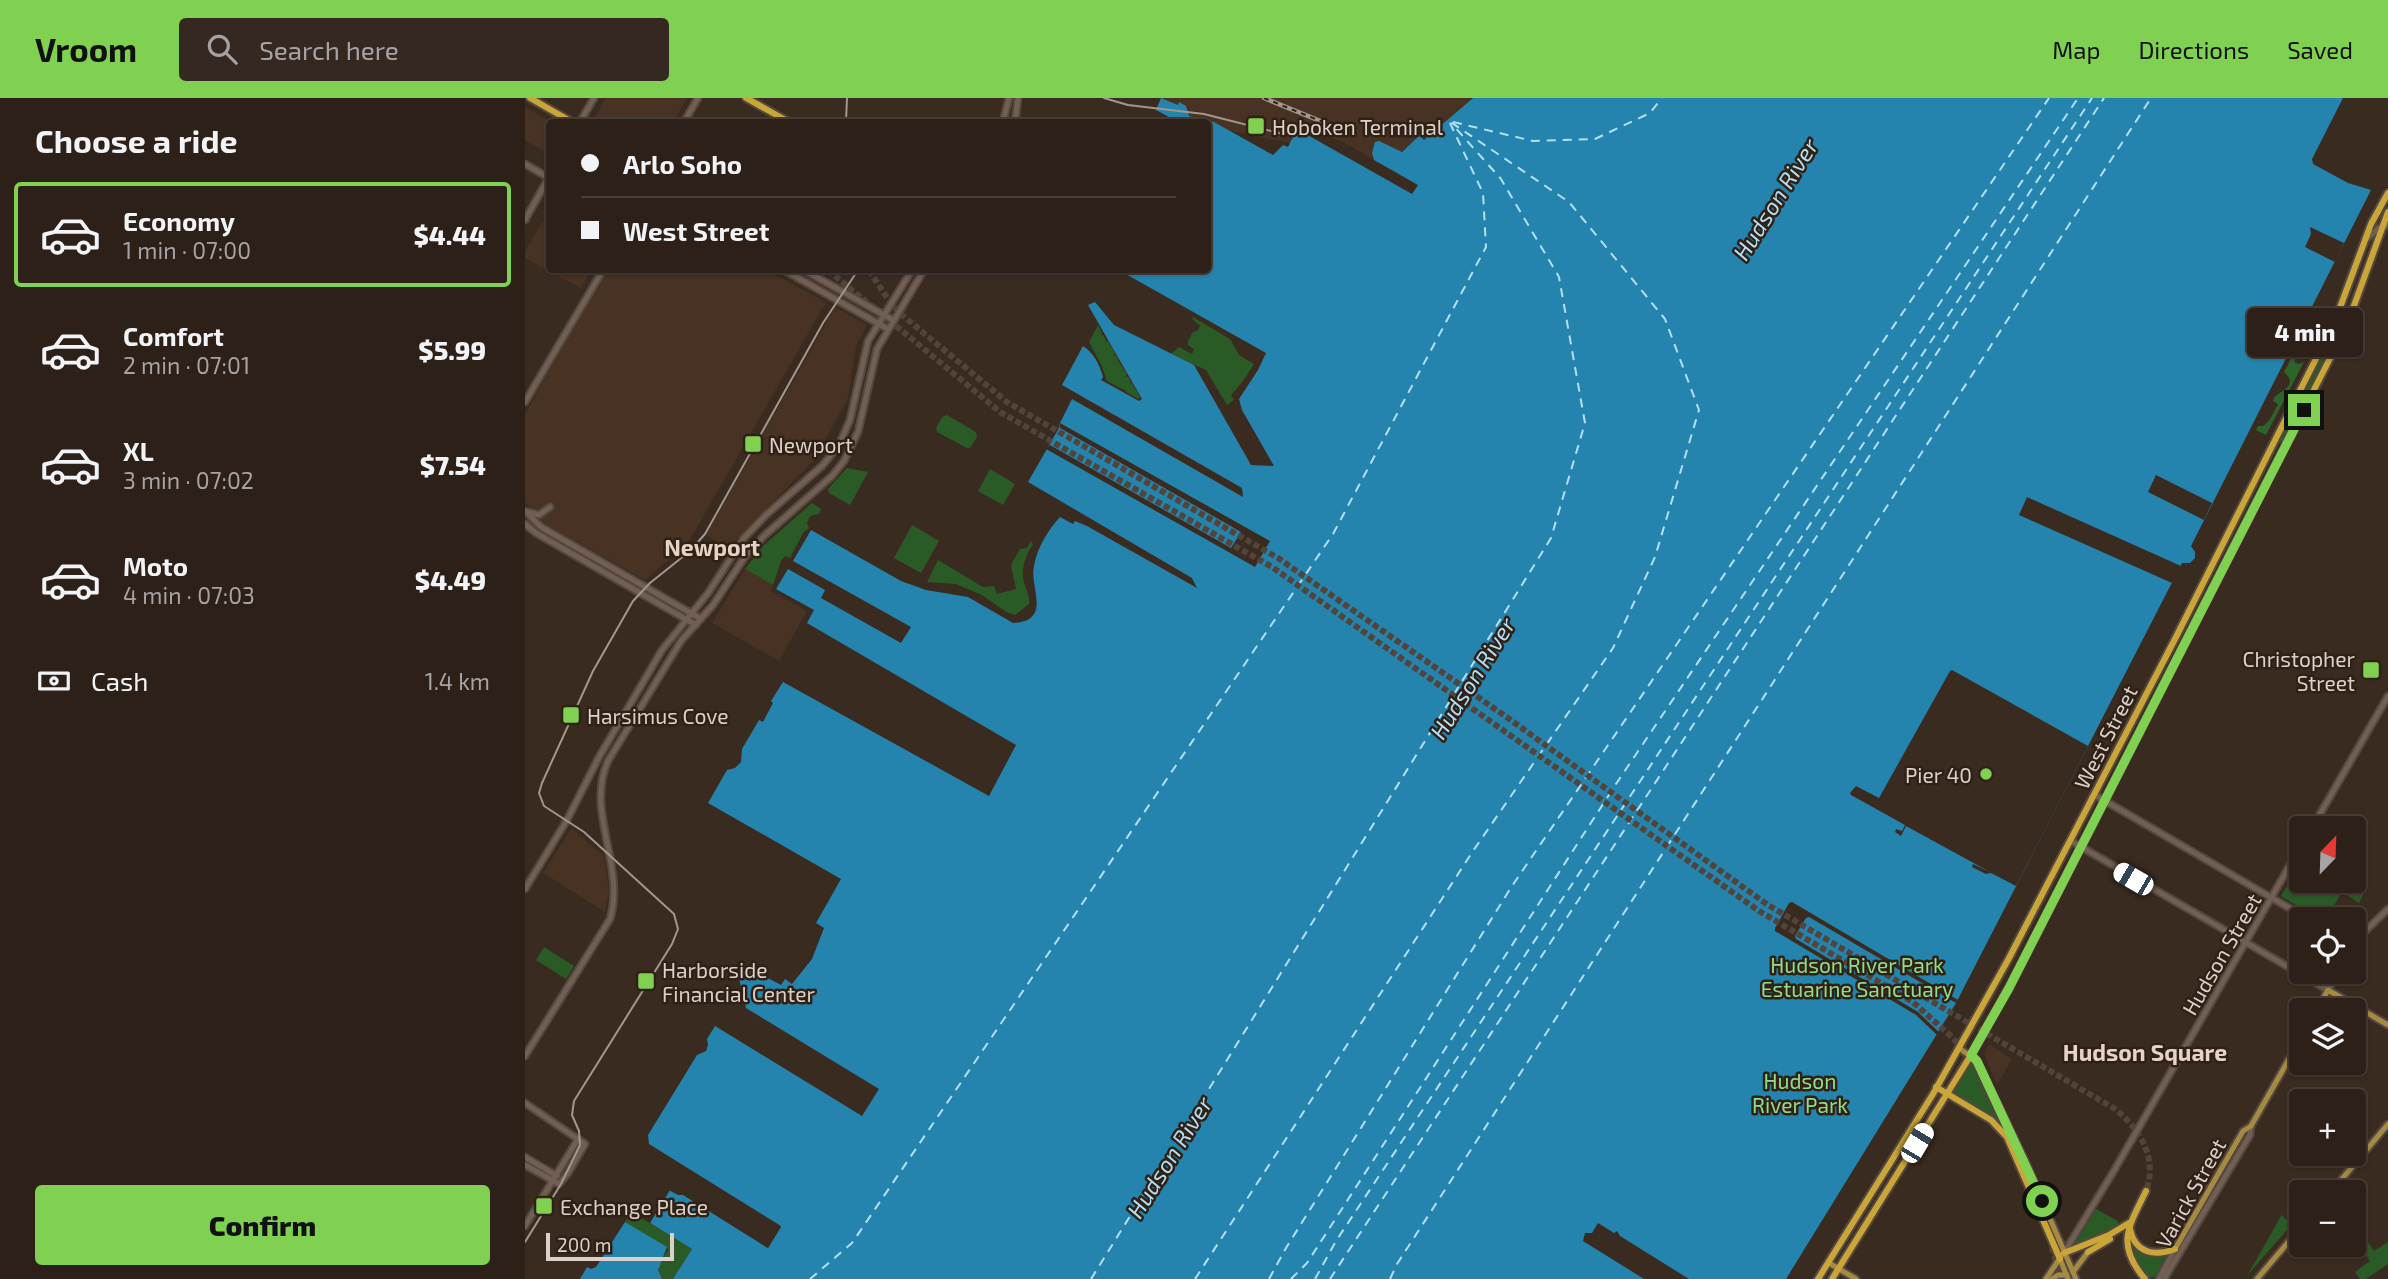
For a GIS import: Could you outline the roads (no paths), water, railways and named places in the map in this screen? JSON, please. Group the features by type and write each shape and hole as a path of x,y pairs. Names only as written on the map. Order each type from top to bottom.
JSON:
{"highway":[{"path":"530,98 567,119"},
{"path":"746,98 783,119"},
{"name":"West Street","path":"1818,1279 1959,1048 2071,841 2335,321 2375,214 2388,193"},
{"name":"West Street","path":"1832,1279 1971,1055 2009,988 2347,325 2388,212"},
{"path":"1936,1087 1991,1120 2007,1137 2062,1256 2126,1226"},
{"path":"2088,1252 2126,1226 2146,1191"},
{"path":"2126,1226 2133,1240 2144,1251 2158,1254 2175,1249"},
{"path":"2126,1226 2129,1251 2145,1279"}],"main road":[{"path":"2324,998 2328,990 2388,1025"},
{"path":"1959,1048 1977,1061 2023,1158 2069,1275"},
{"name":"Varick Street","path":"2175,1249 2243,1131 2251,1126 2289,1059"},
{"path":"2341,1180 2388,1124"},
{"path":"2257,1279 2289,1241"},
{"path":"2069,1275 2088,1252"},
{"name":"Hudson Street","path":"2050,1279 2062,1256"},
{"path":"1829,1262 1856,1279"},
{"path":"2050,1279 2058,1275 2069,1275 2076,1279"}],"street":[{"path":"582,119 594,98"},
{"path":"686,119 698,98"},
{"path":"1004,119 1009,98"},
{"path":"1015,119 1018,98"},
{"path":"525,164 546,176"},
{"path":"525,220 546,181"},
{"path":"2365,240 2385,226"},
{"path":"525,402 528,389 601,273"},
{"path":"789,273 888,329"},
{"path":"809,273 893,320"},
{"path":"525,889 563,827 652,664 708,593 752,528 820,467 836,449 850,420 866,348 910,273"},
{"path":"525,1056 610,919 613,909 615,885 600,796 601,781 608,761 681,641 702,619 750,551 843,463 858,432 874,358 893,320 923,273"},
{"path":"525,511 539,515 550,508"},
{"path":"525,511 541,527 702,619"},
{"path":"525,524 696,625"},
{"path":"585,560 601,560"},
{"path":"2319,816 2388,696"},
{"path":"2095,795 2289,908"},
{"path":"2071,841 2328,990 2331,984"},
{"name":"Hudson Street","path":"2062,1256 2289,867"},
{"path":"2366,928 2388,909"},
{"path":"525,1103 585,1144 557,1178"},
{"name":"Varick Street","path":"2162,1279 2250,1135 2251,1126"},
{"path":"525,1226 557,1178 578,1139"},
{"path":"525,1157 557,1178"},
{"path":"525,1165 557,1178"},
{"name":"Varick Street","path":"2162,1279 2175,1249"}],"water":[{"path":"1161,98 1178,105 1179,102 1186,106 1189,116 1202,119 1172,119 1156,110"},
{"name":"Hudson River","path":"1473,98 2343,98 2312,159 2313,164 2348,183 2371,190 2191,546 2195,558 2190,563 2182,563 1956,1003 1786,1279 673,1279 692,1249 650,1223 670,1190 683,1195 768,1248 781,1227 648,1144 648,1135 697,1055 706,1051 707,1039 715,1026 862,1116 879,1089 746,1008 737,970 747,967 781,985 785,979 792,984 812,959 824,928 816,923 841,879 708,803 727,770 735,768 741,762 742,749 759,720 763,722 773,703 771,701 783,682 989,796 1016,745 807,623 814,610 776,589 788,569 825,590 821,598 901,643 911,627 793,561 811,530 901,581 926,590 968,597 1013,623 1025,621 1036,610 1033,574 1035,559 1051,528 1060,517 1073,524 1075,521 1087,526 1197,588 1192,578 1028,482 1072,399 1243,497 1242,488 1062,385 1083,346 1098,364 1103,377 1101,380 1139,401 1142,399 1088,305 1095,302 1114,325 1194,365 1251,465 1274,466 1242,410 1239,399 1266,353 1124,273 1211,273 1211,121 1273,155 1283,145 1288,147 1297,129 1412,194 1418,185 1374,160 1372,153 1375,142 1379,141 1402,152 1420,135 1424,140"},
{"path":"625,1222 667,1247 658,1270 662,1279 580,1279 587,1267 596,1267"}],"tunnel":[{"path":"832,273 875,309"},
{"path":"871,273 889,301 902,315 1007,402 1278,558 1505,716 1768,905 2115,1109 2132,1126 2144,1145 2150,1167 2146,1191"},
{"path":"889,320 1000,412 1272,567 1759,911 1913,1002 1952,1037 1973,1062 2005,1133"},
{"path":"2052,1247 2060,1279"}],"tram line":[{"path":"846,119 847,98"},
{"path":"1104,98 1128,105 1204,114 1283,134"},
{"path":"525,1242 561,1184 580,1145 579,1131 572,1115 574,1101 672,944 678,929 674,914 584,832 544,806 539,793 542,783 593,671 633,601 650,583 690,551 705,534 823,323 856,273"}],"railway":[{"path":"1264,98 1335,127"}],"place":[{"name":"Hoboken Terminal","path":"1256,126"},
{"name":"Newport","path":"753,444"},
{"name":"Christopher Street","path":"2371,670"},
{"name":"Harsimus Cove","path":"571,715"},
{"name":"Pier 40","path":"1986,774"},
{"name":"Harborside Financial Center","path":"646,981"},
{"name":"Exchange Place","path":"544,1206"}],"district":[{"name":"Newport","path":"712,547"},
{"name":"Hudson Square","path":"2145,1052"}],"park label":[{"name":"Hudson River Park Estuarine Sanctuary","path":"1857,976"},
{"name":"Hudson River Park","path":"1800,1092"}]}
